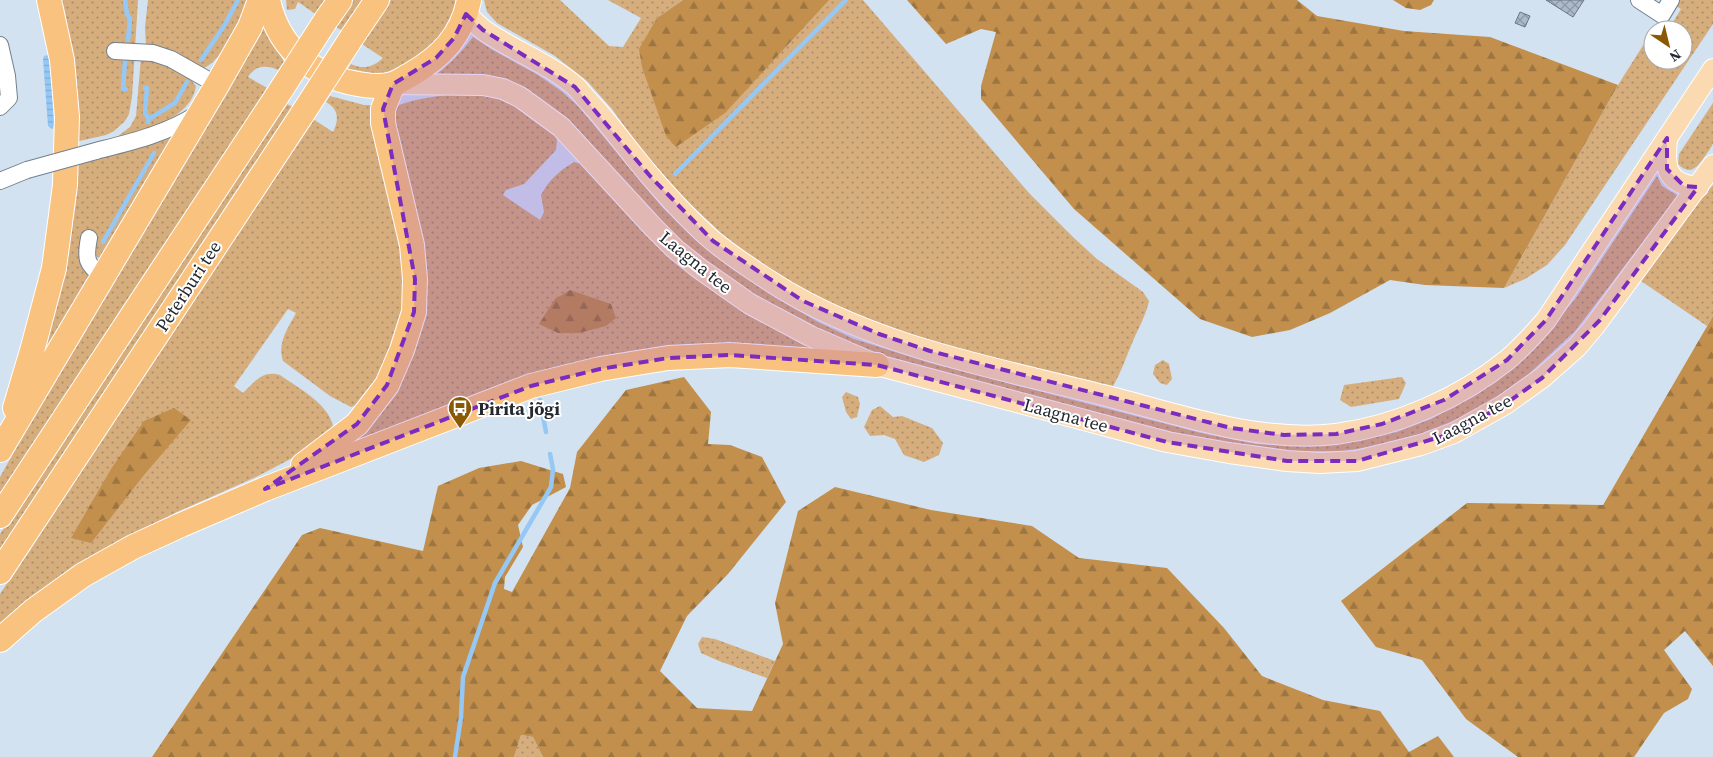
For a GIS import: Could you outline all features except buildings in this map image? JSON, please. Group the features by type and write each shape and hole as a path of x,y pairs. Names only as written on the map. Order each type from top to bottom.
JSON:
{"highway":[{"path":"2,447 32,351 54,268 65,185 67,117 62,60 49,0"},
{"path":"2,447 217,85 250,27 260,0"},
{"path":"268,0 271,16 286,43 307,64 334,78 363,86 394,84 436,58 454,38 468,7"},
{"name":"Peterburi tee","path":"0,516 340,0"},
{"name":"Peterburi tee","path":"0,572 377,0"},
{"path":"265,489 314,458 357,424 387,385 402,350 414,312 416,279 412,245 383,123 383,109 394,84"},
{"path":"0,640 40,606 84,575 133,547 265,489 530,386 600,368 668,358 730,355 877,365"}],"main road":[{"name":"Laagna tee","path":"468,7 483,30 536,59 576,87 609,124 650,176 707,235 742,262 803,301 879,334 930,351 1231,428 1284,435 1336,434 1382,424 1416,413 1474,383 1507,360 1546,320 1713,69"},
{"name":"Laagna tee","path":"394,84 483,85 520,97 561,127 653,227 675,249 700,269 750,304 810,336 877,365 1167,442 1287,461 1320,463 1357,461 1422,445 1454,433 1504,405 1542,378 1577,347 1600,320 1713,165"},
{"path":"1668,138 1665,158 1666,169 1675,180 1684,186 1698,187"}],"street":[{"path":"1639,0 1662,15 1671,0"},
{"path":"0,45 7,76 9,98 0,107"},
{"path":"114,51 153,53 171,59 217,85"},
{"path":"0,181 27,170 153,135 179,125 201,111"},
{"path":"89,238 86,254 88,263 103,277"}],"highlighted area":[{"path":"466,14 483,30 575,87 650,176 713,241 803,301 879,334 930,351 1231,428 1284,435 1336,434 1382,424 1444,400 1507,360 1546,320 1667,138 1667,169 1684,186 1698,187 1600,320 1542,378 1504,405 1454,433 1357,461 1287,461 1167,442 877,365 730,355 668,358 600,369 531,386 265,489 357,424 387,385 414,312 415,279 383,109 393,84 436,58 454,38"}],"shaded area":[{"path":"58,0 138,0 132,97 129,114 125,121 114,131 106,135 75,142"},
{"path":"148,0 253,0 224,49 209,65 203,68 146,46 145,27"},
{"path":"286,0 327,0 317,15 298,2 295,9 287,10"},
{"path":"353,0 365,0 344,32 335,26"},
{"path":"391,0 455,0 460,21 424,62 381,77 345,74 351,64 368,67 376,64 383,58 362,44"},
{"path":"484,0 560,0 609,46 623,47 641,18 608,0 683,0 657,18 828,0 863,0 1029,193 1097,259 1143,292 1149,301 1121,371 1112,388 957,350 862,319 813,296 767,268 722,234 672,187 612,109 587,81 555,56 497,23 487,12"},
{"path":"1678,0 1713,0 1713,24 1693,54 1693,20 1674,20 1681,9 1675,5"},
{"path":"262,24 265,26 284,62 278,70 262,67 254,70 248,77 269,89 0,497 0,477 98,302"},
{"path":"473,37 538,75 561,91 578,106 663,208 698,241 732,268 776,298 818,322 854,339 930,363 1201,433 1256,444 1297,446 1352,442 1397,432 1431,419 1479,393 1512,368 1552,327 1576,298 1657,176 1662,186 1678,196 1575,331 1522,380 1493,399 1461,418 1420,434 1379,445 1344,451 1262,451 1209,442 901,362 856,348 773,309 680,246 557,113 429,79 453,60"},
{"path":"1643,45 1643,70 1682,70 1565,245 1547,265 1525,279 1504,288 1618,85"},
{"path":"141,57 164,63 179,70 196,86 192,98 185,108 163,123 113,140 130,127 136,116"},
{"path":"470,93 509,101 529,112 556,135 556,150 524,184 506,190 503,195 540,220 544,212 541,195 547,185 559,172 574,162 582,164 643,230 827,353 676,349 334,455 411,353 393,130 394,114 399,105 407,102"},
{"path":"330,96 364,105 375,105 402,240 404,298 399,331 386,364 362,403 351,407 330,396 283,361 282,342 296,313 288,309 234,386 243,393 259,378 269,374 280,375 319,403 325,410 333,426 325,436 300,454 256,477 175,513 119,541 0,624 0,594 313,119 333,132 337,115 336,111 326,102"},
{"path":"285,103 293,107 0,555 0,534"},
{"path":"1713,103 1713,143 1696,167 1686,170 1678,164 1679,154"},
{"path":"172,136 175,143 104,261 96,256 94,247 90,281 28,389 73,166"},
{"path":"1713,185 1713,316 1707,326 1641,281 1692,209"},
{"path":"1163,360 1169,364 1172,379 1167,385 1160,383 1153,374 1155,365"},
{"path":"1402,377 1406,383 1399,399 1351,407 1340,400 1344,385"},
{"path":"846,392 858,397 860,404 857,417 851,419 846,412 842,397"},
{"path":"880,406 893,417 902,416 932,428 943,443 939,455 924,462 904,455 895,439 884,435 870,436 864,427 872,410"},
{"path":"702,637 715,639 775,661 767,678 701,653 698,644"},
{"path":"521,735 533,737 543,757 514,757"}],"green space":[{"path":"683,0 829,0 725,113 676,147 666,136 642,67 639,49 657,18"},
{"path":"907,0 1297,0 1317,16 1404,31 1490,37 1618,85 1504,288 1425,285 1390,280 1330,313 1290,330 1252,337 1200,319 1074,209 981,99 981,86 996,32 981,29 946,44"},
{"path":"1393,0 1434,0 1431,5 1420,10 1406,8"},
{"path":"570,290 611,304 616,318 606,326 579,333 558,333 539,324 555,299"},
{"path":"1713,316 1713,666 1685,631 1664,650 1692,689 1688,699 1664,713 1634,757 1518,757 1466,719 1422,660 1376,647 1341,601 1467,503 1603,505"},
{"path":"684,377 711,412 708,444 730,445 762,457 786,502 728,574 687,616 660,671 697,708 752,711 783,644 775,603 798,511 835,487 931,510 1032,526 1079,558 1167,568 1224,628 1262,676 1323,700 1380,711 1409,752 1438,736 1454,757 543,757 533,737 521,735 514,757 152,757 302,535 320,528 423,551 438,486 479,468 521,461 563,474 566,487 532,505 518,525 523,547 505,577 504,589 512,592 570,488 577,452 626,390"},
{"path":"174,408 191,420 144,475 91,543 71,538 111,469 144,421"}],"water":[{"path":"47,55 51,63 54,126 52,129 48,126 43,59"}],"waterway":[{"path":"125,0 127,14 130,19 128,40"},
{"path":"201,60 224,26 238,0"},
{"path":"675,174 846,0"},
{"path":"125,61 123,89 126,89"},
{"path":"148,122 149,119 175,103 187,82"},
{"path":"145,88 147,88 145,113 149,119"},
{"path":"103,242 154,153"},
{"path":"540,400 546,432"},
{"path":"455,757 461,717 463,677 495,583 551,487 553,469 550,454"}],"place":[{"name":"Pirita jõgi","path":"460,429"}]}
